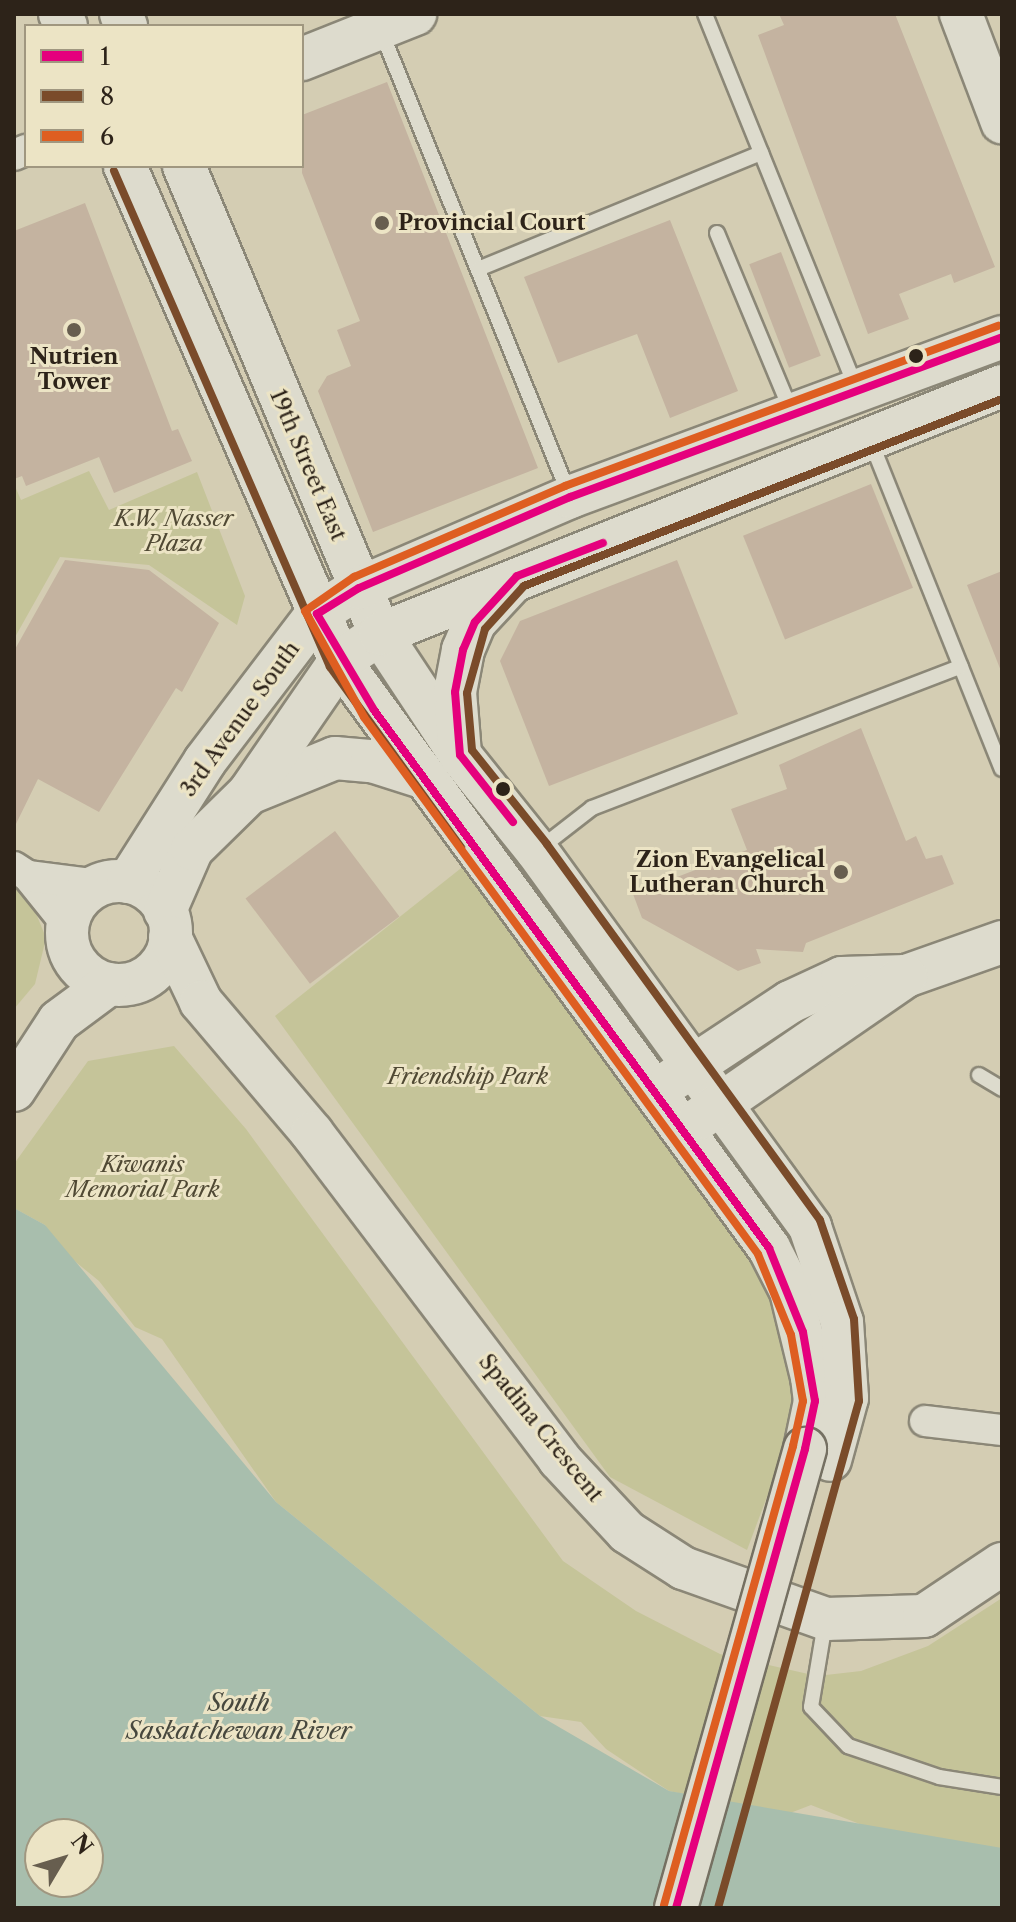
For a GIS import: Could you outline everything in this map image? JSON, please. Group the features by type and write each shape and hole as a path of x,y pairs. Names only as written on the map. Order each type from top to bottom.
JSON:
{"main road":[{"path":"304,27 336,14"},
{"path":"961,14 1002,122"},
{"path":"304,58 397,21"},
{"path":"126,168 340,661 769,1248 794,1300 812,1377 818,1455 706,1908"},
{"name":"19th Street East","path":"185,168 380,634 460,755 537,851 810,1227 842,1322 847,1398 818,1455"},
{"name":"3rd Avenue South","path":"114,884 317,614 359,588 570,497 794,417 1002,337"},
{"name":"3rd Avenue South","path":"168,924 192,849 249,793 340,661 380,634 517,576 1002,386"},
{"path":"460,755 455,692 463,650 475,622 517,576"},
{"path":"249,793 335,758 372,761 425,778"},
{"path":"14,1090 59,1021 78,901 114,884 151,892 168,924 157,968 121,983 59,1021"},
{"name":"Spadina Crescent","path":"168,924 201,1002 312,1133 559,1459 627,1532 683,1568 826,1619 924,1616 1002,1564"},
{"path":"70,940 90,975 201,1002"},
{"path":"683,1130 906,976 1002,942"},
{"path":"655,1093 790,1002 842,978 906,976"},
{"path":"676,1908 818,1455"}],"street":[{"path":"21,872 114,884"},
{"path":"21,872 70,940"},
{"path":"925,1421 1002,1430"}],"lane":[{"path":"705,14 858,392"},
{"path":"397,21 478,269 570,497"},
{"path":"478,269 761,153"},
{"path":"717,233 794,417"},
{"path":"870,440 1002,769"},
{"path":"537,851 592,808 961,666"},
{"path":"979,1075 1002,1089"},
{"path":"826,1619 811,1707 848,1746 939,1777 1002,1787"}],"green space":[{"name":"K.W. Nasser Plaza","path":"89,471 109,510 197,472 245,596 237,625 149,565 60,557 14,639 14,484 21,500"},
{"name":"Friendship Park","path":"465,865 738,1243 782,1316 796,1377 780,1462 747,1550 610,1477 275,1016"},
{"path":"14,887 29,896 46,938 35,984 14,1009"},
{"name":"Kiwanis Memorial Park","path":"174,1046 246,1129 563,1561 636,1611 720,1654 817,1676 861,1671 928,1646 1002,1598 1002,1859 888,1835 811,1805 785,1815 669,1791 606,1749 581,1722 540,1716 276,1502 162,1339 135,1327 99,1281 61,1250 45,1225 14,1208 14,1164 88,1061"}],"water":[{"name":"South Saskatchewan River","path":"14,1208 45,1225 276,1502 540,1716 669,1791 1002,1848 1002,1908 14,1908"}],"building":[{"path":"779,14 895,14 995,267 954,283 951,274 899,294 909,319 868,334 758,35 784,25"},
{"path":"387,82 538,468 373,532 318,391 327,376 351,366 337,330 360,321 302,173 304,114"},
{"name":"Nutrien Tower","path":"85,203 172,431 178,429 192,461 114,493 99,457 26,486 22,476 14,479 14,231"},
{"path":"670,220 738,391 670,418 637,334 558,363 524,277"},
{"path":"781,252 821,356 789,368 749,264"},
{"path":"871,484 913,588 785,640 743,536"},
{"path":"65,560 149,570 219,623 182,692 176,688 99,812 38,779 14,828 14,651"},
{"path":"677,560 738,714 549,786 500,661 520,621"},
{"path":"1002,571 1002,671 1001,671 967,585"},
{"path":"861,728 906,841 916,836 926,859 942,855 954,884 806,943 803,952 756,949 761,963 738,971 642,918 633,894 747,850 731,809 787,789 779,765"},
{"path":"335,831 399,916 310,984 246,898"}],"transit line":[{"name":"8","path":"114,171 330,667 461,847"},
{"name":"6","path":"664,1905 793,1446 803,1401 791,1335 758,1254 364,717 305,611 354,577 565,486 998,326"},
{"name":"1","path":"676,1908 805,1449 815,1401 803,1332 769,1248 374,710 317,614 359,588 570,497 1002,337"},
{"name":"8","path":"718,1908 859,1401 854,1319 820,1220 547,844 472,750 467,693 485,629 524,586 1002,399"},
{"name":"1","path":"513,822 460,755 455,692 463,650 475,622 517,576 603,543"}],"place":[{"name":"Provincial Court","path":"382,223"},
{"name":"Nutrien Tower","path":"74,330"},
{"name":"Zion Evangelical Lutheran Church","path":"841,872"}]}
